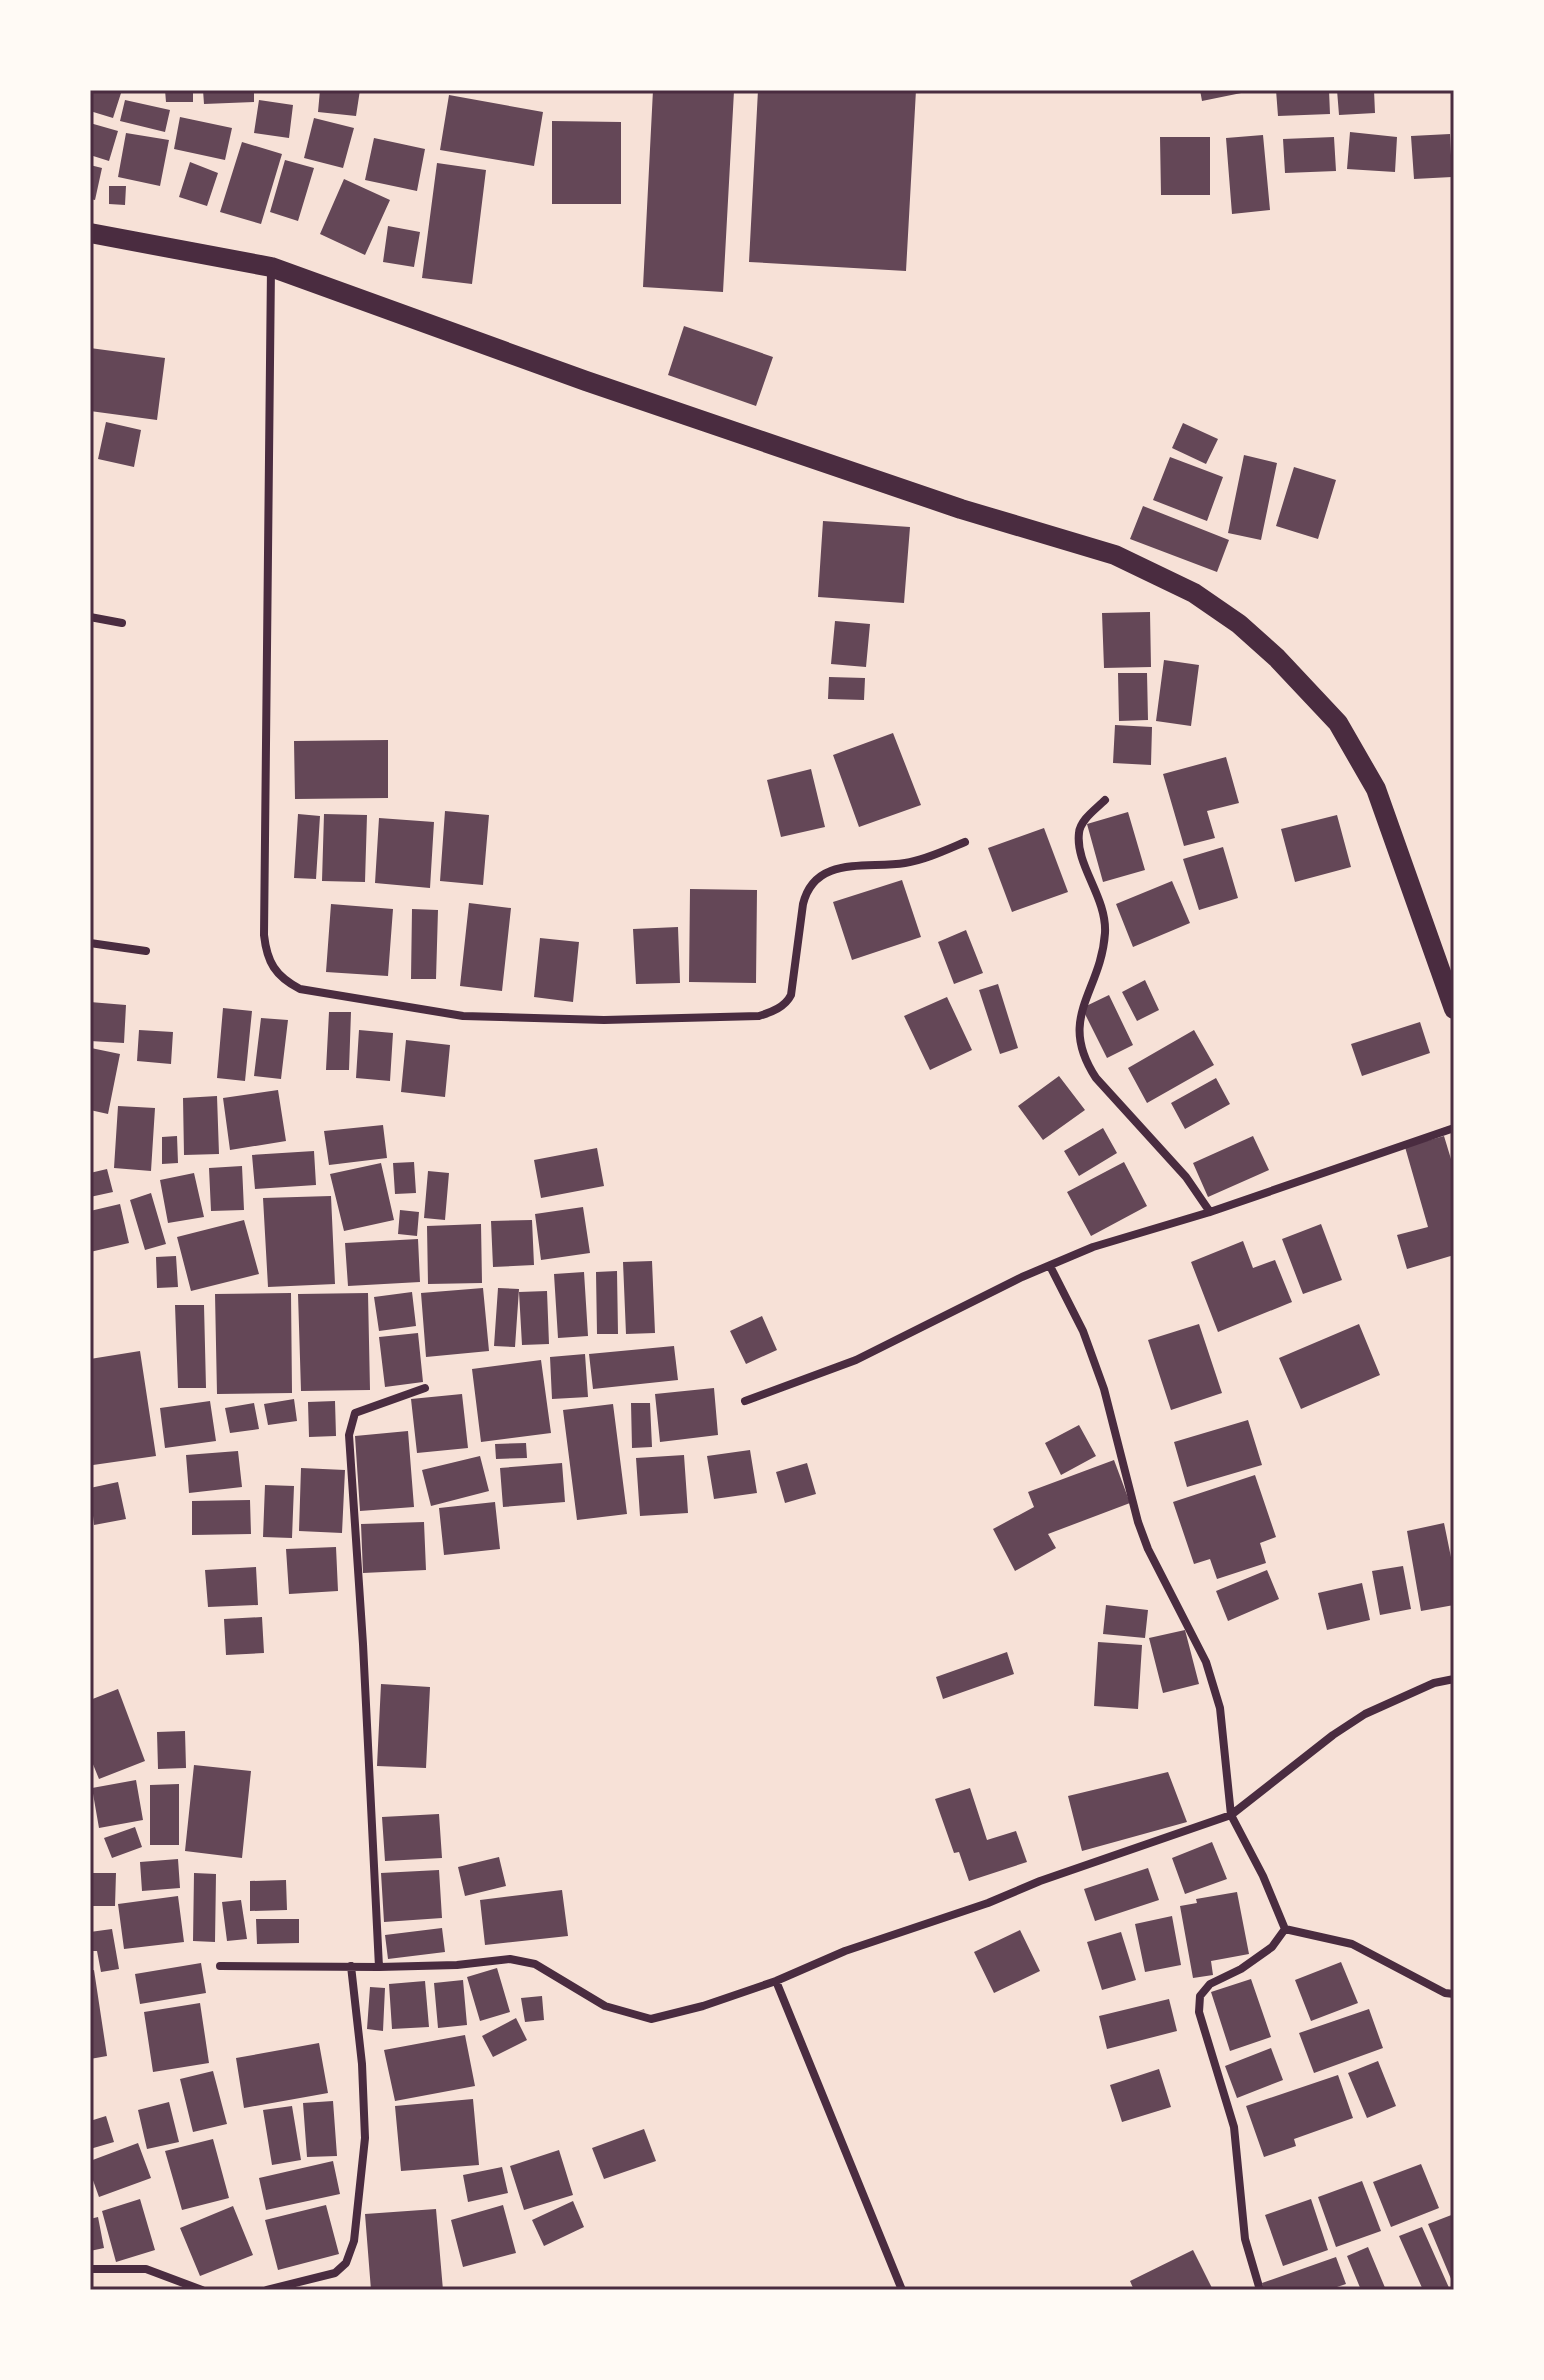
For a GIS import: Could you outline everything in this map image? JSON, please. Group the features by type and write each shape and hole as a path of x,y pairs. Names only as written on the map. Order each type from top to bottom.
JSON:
{"main road":[{"path":"90,233 271,267 586,381 961,509 1115,555 1194,593 1239,624 1277,658 1338,723 1376,789 1454,1009"}],"street":[{"path":"271,267 264,935 266,952 281,978 300,989 463,1016 604,1020 759,1016 773,1012 791,995 803,904 814,879 853,866 912,862 965,842"},
{"path":"90,617 122,623"},
{"path":"1105,800 1079,828 1078,841 1099,895 1105,931 1101,959 1083,1001 1078,1027 1080,1048 1096,1078 1186,1177 1210,1212"},
{"path":"90,943 146,951"},
{"path":"745,1401 856,1360 1093,1247 1210,1212 1454,1128"},
{"path":"1050,1266 1083,1331 1104,1389 1138,1522 1148,1549 1206,1662 1220,1708 1231,1815 1263,1876 1285,1929"},
{"path":"379,1967 349,1435 355,1413 425,1388"},
{"path":"220,1966 379,1967 457,1965 510,1959 535,1964 605,2006 651,2019 703,2006 776,1981 845,1951 1231,1815 1333,1735 1365,1714 1434,1683 1454,1679"},
{"path":"1285,1929 1352,1944 1445,1993 1454,1994"},
{"path":"1260,2290 1245,2239 1234,2127 1199,2012 1200,1996 1210,1984 1241,1969 1272,1947 1285,1929"},
{"path":"267,2290 335,2273 346,2263 354,2241 365,2138 362,2064 351,1966"},
{"path":"776,1981 902,2290"},
{"path":"90,2269 146,2269 202,2290"}],"building":[{"path":"92,90 122,90 113,118 90,111"},
{"path":"165,90 193,90 193,102 166,102"},
{"path":"203,90 254,90 254,102 204,104"},
{"path":"320,90 360,90 356,116 318,112"},
{"path":"653,90 734,91 723,292 643,287"},
{"path":"758,90 916,90 906,271 749,262"},
{"path":"1200,90 1251,90 1251,91 1202,101"},
{"path":"1276,90 1329,90 1330,114 1278,116"},
{"path":"1337,90 1374,90 1375,113 1339,115"},
{"path":"449,95 543,112 534,166 440,150"},
{"path":"125,100 170,110 165,132 120,121"},
{"path":"259,100 293,105 289,138 254,133"},
{"path":"180,117 232,128 225,160 174,149"},
{"path":"314,118 354,128 343,168 304,158"},
{"path":"552,121 621,122 621,204 552,204"},
{"path":"90,123 118,131 109,161 90,155"},
{"path":"1350,132 1397,137 1395,172 1347,169"},
{"path":"126,133 169,140 160,186 118,177"},
{"path":"1450,134 1452,177 1414,179 1411,136"},
{"path":"1263,135 1270,210 1232,214 1226,138"},
{"path":"1160,137 1210,137 1210,195 1161,195"},
{"path":"1334,137 1336,171 1285,173 1283,139"},
{"path":"374,138 425,149 417,191 365,180"},
{"path":"242,142 282,154 261,224 220,212"},
{"path":"285,160 314,168 298,221 270,212"},
{"path":"190,162 218,173 207,206 179,197"},
{"path":"437,163 486,170 472,284 422,278"},
{"path":"90,165 102,168 95,200 90,199"},
{"path":"344,179 390,200 365,255 320,234"},
{"path":"109,186 126,186 125,205 109,204"},
{"path":"388,226 420,232 414,267 383,262"},
{"path":"684,326 773,357 756,406 668,375"},
{"path":"90,348 165,358 157,420 90,411"},
{"path":"106,422 141,430 134,467 98,459"},
{"path":"1183,423 1218,439 1206,464 1172,448"},
{"path":"1244,455 1277,463 1261,540 1228,533"},
{"path":"1170,457 1223,477 1207,521 1153,500"},
{"path":"1294,467 1336,480 1318,539 1276,526"},
{"path":"1143,506 1229,540 1217,572 1130,539"},
{"path":"823,521 910,527 904,603 818,597"},
{"path":"1150,612 1151,667 1104,668 1102,613"},
{"path":"835,621 870,624 866,667 831,664"},
{"path":"1164,660 1199,665 1191,726 1156,721"},
{"path":"1118,673 1147,673 1148,720 1119,721"},
{"path":"829,677 865,678 864,700 828,699"},
{"path":"1115,725 1152,727 1151,765 1113,763"},
{"path":"893,733 921,805 859,827 833,755"},
{"path":"388,740 388,798 295,799 294,741"},
{"path":"1226,757 1239,803 1207,811 1215,838 1184,846 1163,774"},
{"path":"811,769 825,827 781,837 767,780"},
{"path":"445,811 489,815 483,885 440,881"},
{"path":"1128,812 1145,870 1103,882 1087,824"},
{"path":"298,814 320,816 316,879 294,878"},
{"path":"324,814 367,815 365,882 322,881"},
{"path":"1337,815 1351,867 1295,882 1281,829"},
{"path":"379,818 434,822 430,888 375,883"},
{"path":"1044,828 1068,892 1012,912 988,848"},
{"path":"1223,847 1238,898 1199,910 1183,859"},
{"path":"902,880 921,937 852,960 833,902"},
{"path":"1172,881 1190,923 1133,947 1116,904"},
{"path":"690,889 757,890 756,983 689,982"},
{"path":"469,903 511,908 502,991 460,986"},
{"path":"331,904 393,909 388,976 326,972"},
{"path":"412,909 438,910 436,979 411,979"},
{"path":"678,927 680,983 636,984 633,929"},
{"path":"966,930 983,973 954,984 938,942"},
{"path":"540,938 579,942 573,1002 534,997"},
{"path":"1145,980 1159,1010 1137,1021 1122,992"},
{"path":"998,984 1018,1048 1000,1054 979,990"},
{"path":"1109,995 1133,1045 1107,1058 1082,1008"},
{"path":"947,997 972,1050 930,1070 904,1016"},
{"path":"90,1002 126,1005 124,1043 90,1041"},
{"path":"223,1008 252,1011 245,1081 217,1078"},
{"path":"329,1012 351,1012 349,1070 326,1070"},
{"path":"261,1018 288,1020 281,1079 254,1076"},
{"path":"1420,1022 1430,1053 1362,1076 1351,1044"},
{"path":"139,1030 173,1032 171,1064 137,1061"},
{"path":"359,1030 393,1033 390,1081 356,1078"},
{"path":"1194,1030 1214,1065 1147,1103 1128,1068"},
{"path":"406,1040 450,1045 445,1097 401,1092"},
{"path":"91,1048 120,1054 108,1114 90,1110"},
{"path":"1059,1076 1085,1110 1043,1140 1018,1106"},
{"path":"1216,1078 1230,1104 1185,1129 1171,1103"},
{"path":"278,1090 286,1141 230,1150 223,1098"},
{"path":"217,1096 219,1154 184,1155 183,1098"},
{"path":"118,1106 155,1108 151,1171 114,1168"},
{"path":"383,1125 387,1158 329,1165 324,1131"},
{"path":"1103,1128 1117,1153 1079,1176 1064,1151"},
{"path":"177,1136 178,1163 162,1164 162,1137"},
{"path":"1253,1136 1269,1170 1208,1197 1193,1163"},
{"path":"1444,1136 1454,1169 1454,1255 1407,1269 1397,1235 1428,1227 1405,1147"},
{"path":"597,1148 604,1186 541,1198 534,1160"},
{"path":"314,1151 316,1185 255,1189 252,1155"},
{"path":"414,1162 416,1193 395,1194 393,1163"},
{"path":"1124,1162 1147,1206 1091,1236 1067,1192"},
{"path":"381,1163 394,1220 344,1231 330,1174"},
{"path":"242,1166 244,1210 211,1211 209,1168"},
{"path":"107,1169 113,1192 90,1197 90,1173"},
{"path":"428,1171 449,1173 445,1220 424,1218"},
{"path":"194,1173 204,1217 168,1223 160,1180"},
{"path":"151,1193 166,1244 145,1250 130,1200"},
{"path":"331,1196 335,1284 268,1287 263,1198"},
{"path":"120,1204 129,1243 90,1252 90,1211"},
{"path":"583,1207 590,1253 541,1260 535,1214"},
{"path":"400,1210 419,1212 417,1236 398,1234"},
{"path":"244,1220 259,1274 191,1291 177,1237"},
{"path":"532,1220 534,1265 493,1267 491,1221"},
{"path":"481,1224 482,1283 428,1284 427,1226"},
{"path":"1321,1224 1342,1280 1303,1294 1282,1239"},
{"path":"418,1239 420,1282 348,1286 345,1243"},
{"path":"1243,1241 1253,1268 1275,1260 1292,1302 1218,1332 1191,1262"},
{"path":"176,1256 178,1287 157,1288 156,1257"},
{"path":"652,1261 655,1333 626,1334 623,1262"},
{"path":"617,1271 618,1334 597,1334 596,1272"},
{"path":"584,1272 588,1336 558,1338 554,1274"},
{"path":"483,1288 489,1351 426,1357 421,1293"},
{"path":"498,1288 519,1289 515,1347 494,1346"},
{"path":"547,1291 549,1344 522,1345 519,1292"},
{"path":"412,1292 416,1326 379,1331 374,1297"},
{"path":"291,1293 292,1393 217,1394 215,1294"},
{"path":"368,1293 370,1390 301,1391 298,1294"},
{"path":"175,1305 204,1305 206,1388 178,1388"},
{"path":"762,1316 777,1350 746,1364 730,1331"},
{"path":"1199,1324 1222,1393 1171,1410 1148,1340"},
{"path":"1359,1324 1380,1375 1301,1409 1279,1358"},
{"path":"418,1333 423,1382 385,1387 379,1337"},
{"path":"674,1346 678,1380 593,1389 589,1354"},
{"path":"140,1351 156,1456 93,1465 90,1449 90,1359"},
{"path":"585,1354 588,1397 552,1399 550,1357"},
{"path":"541,1360 551,1433 481,1442 472,1369"},
{"path":"714,1388 718,1435 660,1442 655,1394"},
{"path":"462,1394 468,1448 417,1453 411,1399"},
{"path":"294,1399 297,1421 268,1425 264,1404"},
{"path":"210,1401 216,1441 165,1448 160,1408"},
{"path":"335,1401 336,1436 309,1437 308,1402"},
{"path":"254,1403 259,1429 230,1433 225,1408"},
{"path":"631,1403 650,1403 652,1447 632,1448"},
{"path":"613,1404 627,1514 577,1520 563,1410"},
{"path":"1248,1420 1262,1465 1187,1487 1174,1442"},
{"path":"1079,1425 1096,1456 1061,1475 1045,1443"},
{"path":"408,1431 414,1507 360,1511 355,1436"},
{"path":"526,1443 527,1458 496,1459 495,1444"},
{"path":"750,1450 757,1493 714,1499 707,1456"},
{"path":"238,1451 242,1487 189,1493 186,1455"},
{"path":"684,1455 688,1513 640,1516 636,1458"},
{"path":"480,1456 489,1491 431,1506 422,1470"},
{"path":"1114,1460 1130,1503 1048,1534 1056,1548 1015,1571 993,1529 1034,1507 1028,1492"},
{"path":"562,1463 565,1502 503,1507 500,1468"},
{"path":"807,1463 816,1494 785,1503 776,1472"},
{"path":"301,1468 345,1470 342,1533 299,1531"},
{"path":"1255,1475 1276,1537 1260,1543 1266,1563 1217,1579 1210,1559 1194,1564 1173,1502"},
{"path":"118,1482 126,1519 94,1525 90,1488"},
{"path":"265,1485 294,1486 292,1538 263,1537"},
{"path":"250,1500 251,1534 192,1535 192,1501"},
{"path":"495,1502 500,1549 444,1555 439,1508"},
{"path":"424,1522 426,1570 363,1573 361,1524"},
{"path":"1444,1523 1454,1572 1454,1605 1421,1611 1407,1531"},
{"path":"336,1547 338,1591 289,1594 286,1549"},
{"path":"1403,1566 1411,1609 1380,1615 1372,1571"},
{"path":"256,1567 258,1605 208,1607 205,1570"},
{"path":"1267,1570 1279,1599 1228,1621 1216,1591"},
{"path":"1362,1583 1370,1620 1327,1630 1318,1593"},
{"path":"1106,1605 1148,1610 1145,1638 1103,1634"},
{"path":"262,1617 264,1653 226,1655 224,1619"},
{"path":"1185,1630 1199,1684 1163,1693 1149,1638"},
{"path":"1098,1642 1142,1645 1138,1709 1094,1706"},
{"path":"1007,1652 1014,1674 943,1699 936,1677"},
{"path":"381,1684 430,1687 426,1768 377,1766"},
{"path":"118,1689 145,1761 99,1779 90,1757 90,1700"},
{"path":"185,1731 186,1768 158,1769 157,1732"},
{"path":"194,1765 251,1771 242,1858 185,1851"},
{"path":"1168,1772 1187,1822 1082,1851 1068,1796"},
{"path":"136,1780 143,1820 99,1828 92,1788"},
{"path":"179,1784 179,1845 150,1845 150,1785"},
{"path":"970,1788 987,1840 1016,1831 1027,1862 969,1881 959,1852 954,1853 935,1799"},
{"path":"439,1814 442,1858 385,1861 382,1817"},
{"path":"135,1827 142,1847 112,1858 104,1838"},
{"path":"1212,1842 1227,1879 1185,1894 1172,1858"},
{"path":"499,1857 506,1886 465,1896 458,1867"},
{"path":"178,1859 180,1888 142,1891 140,1862"},
{"path":"1148,1868 1159,1900 1095,1921 1084,1889"},
{"path":"439,1870 442,1918 384,1922 381,1873"},
{"path":"90,1873 116,1873 115,1906 90,1906"},
{"path":"194,1873 216,1874 215,1942 193,1941"},
{"path":"286,1880 287,1910 250,1911 250,1881"},
{"path":"562,1890 568,1936 485,1945 480,1900"},
{"path":"1237,1892 1249,1954 1211,1961 1213,1975 1193,1978 1180,1906 1197,1903 1196,1899"},
{"path":"178,1896 184,1942 124,1949 118,1904"},
{"path":"241,1900 247,1939 227,1941 222,1902"},
{"path":"1172,1916 1181,1965 1145,1972 1135,1924"},
{"path":"256,1919 299,1919 299,1943 257,1944"},
{"path":"442,1928 445,1952 388,1959 385,1935"},
{"path":"112,1929 119,1969 101,1972 97,1951 90,1951 90,1932"},
{"path":"1020,1930 1040,1971 994,1993 974,1952"},
{"path":"1121,1932 1136,1980 1102,1990 1087,1942"},
{"path":"1341,1962 1358,2003 1311,2021 1295,1980"},
{"path":"201,1963 206,1993 140,2004 135,1974"},
{"path":"497,1968 510,2012 480,2021 467,1977"},
{"path":"94,1970 107,2056 90,2059 90,1971"},
{"path":"1251,1979 1271,2037 1230,2051 1211,1992"},
{"path":"463,1980 467,2025 438,2028 434,1983"},
{"path":"425,1981 429,2027 392,2029 389,1984"},
{"path":"370,1987 385,1988 383,2031 367,2029"},
{"path":"542,1996 544,2020 525,2022 521,1998"},
{"path":"1169,1999 1177,2031 1107,2049 1099,2016"},
{"path":"200,2003 209,2063 153,2072 144,2012"},
{"path":"1369,2009 1383,2048 1314,2073 1299,2033"},
{"path":"516,2018 527,2040 493,2057 482,2036"},
{"path":"465,2035 475,2086 395,2101 384,2050"},
{"path":"319,2043 328,2093 244,2108 236,2058"},
{"path":"1271,2048 1283,2080 1237,2098 1225,2066"},
{"path":"1378,2061 1396,2106 1367,2118 1348,2073"},
{"path":"1159,2069 1171,2107 1122,2122 1110,2085"},
{"path":"213,2071 227,2124 193,2132 180,2079"},
{"path":"1338,2075 1353,2118 1294,2139 1296,2146 1264,2157 1246,2106"},
{"path":"473,2099 479,2165 401,2171 395,2106"},
{"path":"333,2101 337,2156 307,2157 303,2103"},
{"path":"169,2102 179,2142 147,2149 138,2110"},
{"path":"292,2106 301,2160 272,2165 263,2110"},
{"path":"106,2116 114,2142 90,2149 90,2121"},
{"path":"644,2129 656,2161 604,2179 592,2148"},
{"path":"213,2139 229,2198 182,2210 165,2151"},
{"path":"138,2143 151,2178 99,2197 90,2172 90,2161"},
{"path":"559,2150 573,2195 524,2210 510,2166"},
{"path":"333,2161 340,2194 266,2210 259,2178"},
{"path":"1421,2164 1439,2208 1391,2227 1373,2182"},
{"path":"502,2167 508,2193 468,2202 463,2175"},
{"path":"1362,2181 1381,2231 1336,2247 1318,2197"},
{"path":"140,2199 155,2250 116,2262 102,2211"},
{"path":"1311,2199 1328,2250 1283,2266 1265,2215"},
{"path":"573,2201 584,2227 544,2246 532,2220"},
{"path":"326,2205 339,2254 278,2270 265,2220"},
{"path":"503,2205 516,2253 463,2267 451,2220"},
{"path":"233,2206 253,2255 200,2276 180,2228"},
{"path":"436,2209 443,2290 371,2290 365,2214"},
{"path":"1454,2214 1454,2286 1428,2224"},
{"path":"98,2217 104,2248 90,2251 90,2219"},
{"path":"1422,2227 1450,2290 1423,2290 1399,2236"},
{"path":"1368,2247 1386,2290 1361,2290 1347,2256"},
{"path":"1193,2250 1213,2290 1134,2290 1130,2281"},
{"path":"1336,2257 1346,2284 1328,2290 1264,2290 1262,2283"}]}
